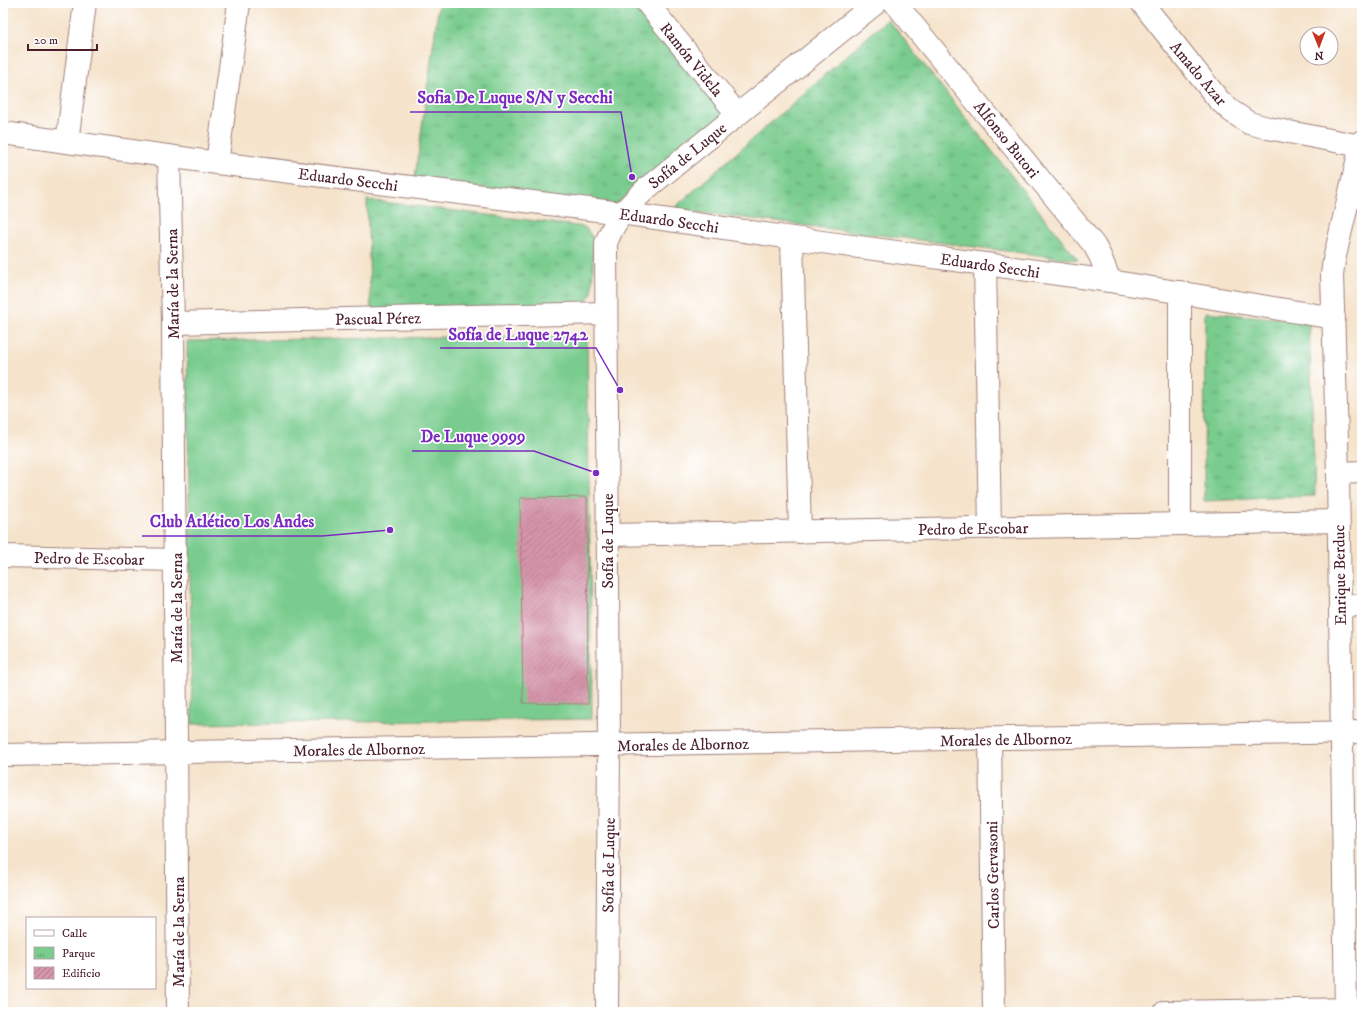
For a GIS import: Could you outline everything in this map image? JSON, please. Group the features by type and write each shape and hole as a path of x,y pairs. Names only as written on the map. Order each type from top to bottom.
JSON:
{"street":[{"path":"67,142 85,3"},
{"path":"217,163 239,3"},
{"name":"Ramón Videla","path":"647,3 738,114"},
{"name":"Sofía de Luque","path":"607,1012 609,745 606,243 612,228 621,213 647,188 876,3"},
{"name":"Alfonso Butori","path":"895,3 1094,245 1110,281"},
{"name":"Amado Azar","path":"1142,3 1218,99 1249,123 1268,128 1361,144"},
{"name":"Eduardo Secchi","path":"3,133 217,163 621,213 792,238 1110,281 1334,318"},
{"name":"Enrique Berduc","path":"1352,1010 1352,733 1340,606 1338,472 1332,275 1334,260 1361,144"},
{"name":"María de la Serna","path":"169,156 174,323 178,1012"},
{"path":"792,238 800,532"},
{"path":"985,264 990,528"},
{"path":"1180,292 1180,524"},
{"name":"Pascual Pérez","path":"174,323 606,313"},
{"path":"1338,472 1362,472"},
{"name":"Pedro de Escobar","path":"607,535 1338,521"},
{"name":"Pedro de Escobar","path":"3,556 175,560"},
{"path":"1340,606 1362,605"},
{"name":"Morales de Albornoz","path":"3,755 1352,733"},
{"name":"Carlos Gervasoni","path":"990,739 994,1012"},
{"path":"1165,1012 1352,1010"}],"green space":[{"path":"439,3 635,3 726,116 611,208 414,185"},
{"path":"888,19 1078,260 673,209"},
{"path":"367,200 585,227 594,240 592,293 579,310 371,314"},
{"path":"1205,312 1309,321 1315,496 1204,501"},
{"path":"587,335 592,719 192,724 187,341"}],"building":[{"path":"587,497 588,704 523,703 520,498"}],"place":[{"name":"Sofia De Luque S/N y Secchi","path":"632,177"},
{"name":"Sofía de Luque 2742","path":"620,390"},
{"name":"De Luque 9999","path":"596,473"},
{"name":"Club Atlético Los Andes","path":"390,530"}]}
